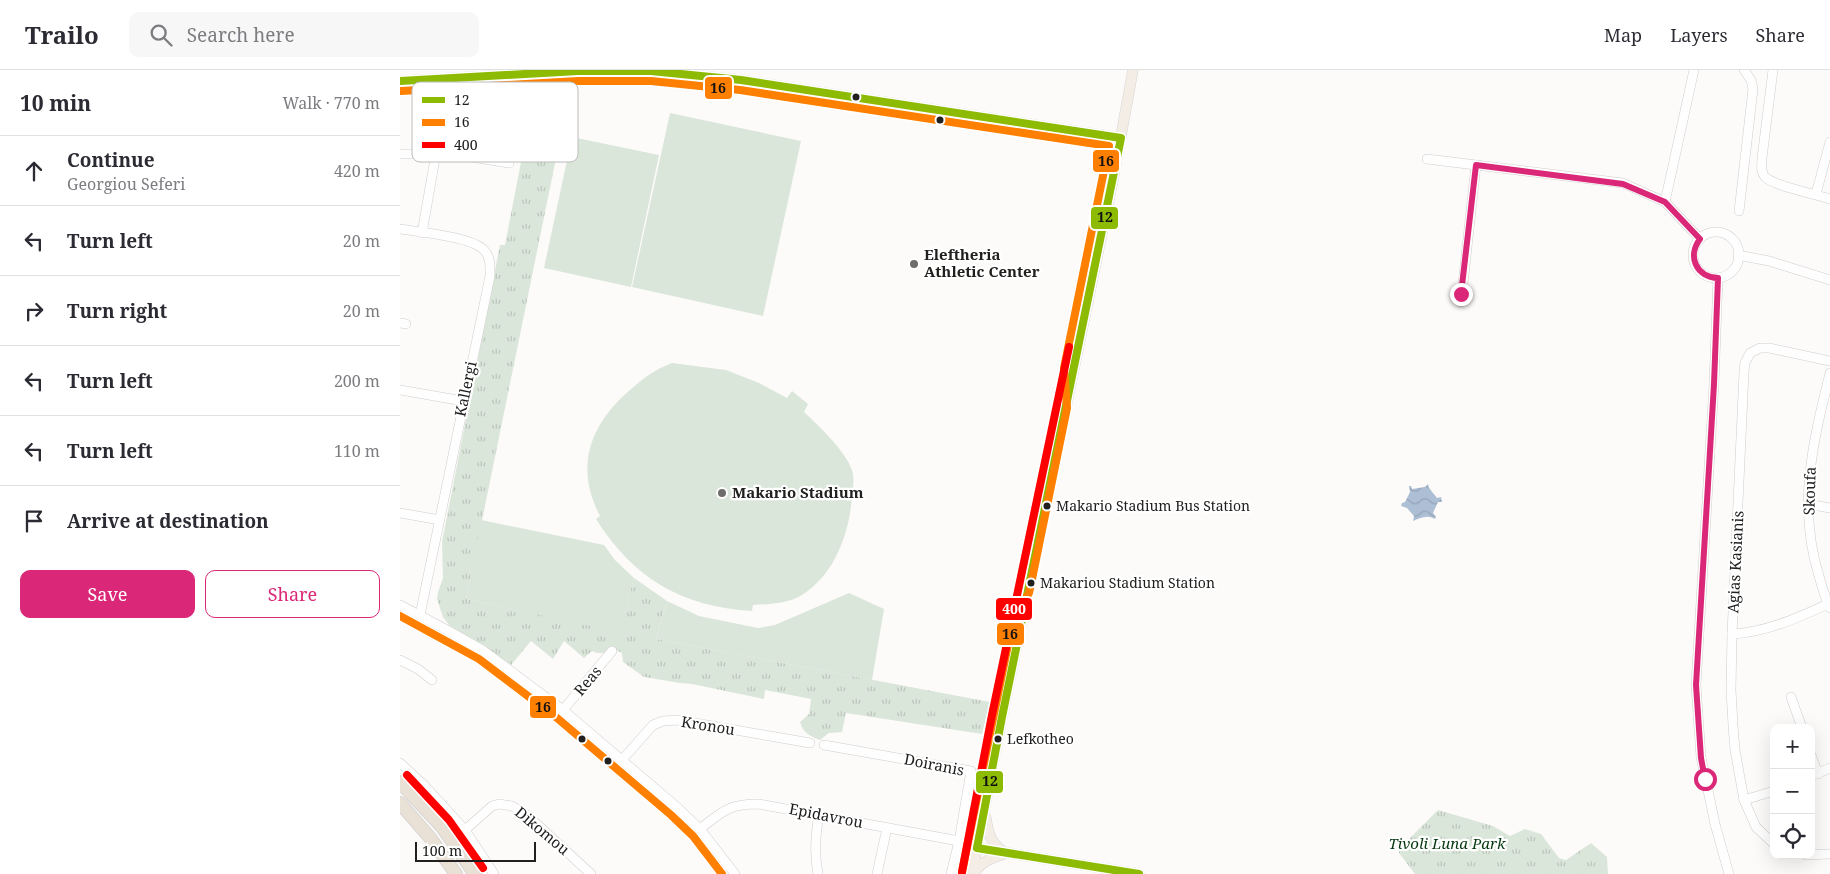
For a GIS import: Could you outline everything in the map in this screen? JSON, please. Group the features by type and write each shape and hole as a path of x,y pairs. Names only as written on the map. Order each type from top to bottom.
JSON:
{"highway":[{"path":"400,782 442,827 475,874"},
{"path":"400,803 431,839 456,874"}],"main road":[{"path":"972,874 1002,717 1109,202 1133,70"},
{"path":"400,81 578,71 651,71 741,80 1121,138"},
{"path":"985,810 990,839 1007,854"},
{"path":"977,848 1139,874"},
{"path":"972,874 985,861 1007,854"}],"street":[{"path":"1665,202 1694,70"},
{"path":"1739,212 1753,89 1751,80 1744,70"},
{"path":"1774,70 1761,166 1764,175 1776,183 1830,199"},
{"path":"1816,194 1830,142"},
{"path":"1427,159 1623,184 1665,202 1700,239"},
{"path":"422,232 434,162"},
{"path":"503,162 509,163"},
{"path":"1461,302 1476,165"},
{"name":"Kallergi","path":"400,229 471,242 486,251 491,264 420,615"},
{"path":"1712,232 1726,235 1736,244 1737,262 1730,273 1718,278 1705,275 1695,265 1693,251 1700,239 1712,232"},
{"path":"1738,256 1769,261 1830,280"},
{"path":"1718,278 1714,384 1696,685 1701,758 1715,824 1729,874"},
{"name":"Agias Kasianis","path":"1770,840 1756,827 1744,800 1735,750 1731,690 1744,372 1747,357 1752,350 1765,348 1830,361"},
{"name":"Skoufa","path":"1829,606 1813,552 1808,504 1810,469 1826,406 1830,373"},
{"path":"400,390 463,401"},
{"path":"1808,504 1830,508"},
{"path":"400,512 440,520"},
{"path":"400,606 420,615 484,651 563,710 678,808 700,829 735,874"},
{"path":"1732,634 1760,631 1829,606"},
{"name":"Reas","path":"563,710 612,652"},
{"path":"400,660 432,680"},
{"path":"1791,697 1801,724"},
{"name":"Kronou","path":"622,760 653,725 663,721 678,720 810,743"},
{"name":"Doiranis","path":"824,745 971,772 959,841 951,874"},
{"path":"400,763 424,785 466,830 494,874"},
{"path":"1815,775 1830,768"},
{"path":"1744,800 1770,792"},
{"name":"Dikomou","path":"466,830 492,806 499,804 512,806 527,815 591,874"},
{"name":"Epidavrou","path":"700,829 728,808 739,804 764,804 959,841"},
{"path":"818,874 814,853 819,815"},
{"path":"877,874 887,828"},
{"path":"1815,855 1830,854"}],"green space":[{"path":"670,113 801,141 763,316 632,287"},
{"path":"578,138 659,155 631,287 544,268 567,162 578,162"},
{"path":"521,162 555,162 466,599 619,631 634,578 667,601 656,639 990,702 982,734 846,713 842,732 829,733 820,740 807,734 800,722 809,714 811,699 765,690 764,699 692,684 644,677 623,662 622,653 612,648 603,653 592,651 584,658 564,641 553,659 531,641 511,665 485,647 453,630 443,617 437,599 443,578 442,542 500,245 505,245"},
{"name":"Makario Stadium","path":"672,363 726,370 759,383 787,398 792,391 808,404 804,412 840,449 851,466 853,483 848,525 844,539 832,565 814,586 802,595 784,602 753,605 752,611 703,603 682,596 662,586 626,558 610,540 596,519 600,516 592,498 588,480 588,464 590,447 596,432 616,403 630,390 650,374"},
{"path":"481,520 604,545 615,560 634,578 619,632 466,599"},
{"path":"849,593 884,609 872,680 656,639 667,601 699,616 758,628 775,625"},
{"name":"Tivoli Luna Park","path":"1438,810 1493,826 1510,836 1525,829 1541,834 1559,858 1566,860 1591,843 1607,857 1608,874 1415,874 1399,853 1399,849"}],"water":[{"path":"1428,484 1437,498 1441,497 1442,502 1438,502 1433,513 1436,517 1435,519 1424,517 1413,521 1414,516 1407,508 1401,506 1402,503 1405,502 1410,492 1409,486 1412,489 1425,487"}],"transit line":[{"name":"12","path":"400,81 578,71 651,71 741,80 1121,138 1002,717 977,848 1139,874"},
{"name":"16","path":"560,82 651,81 740,90 1109,146 1064,368 1067,408 1029,593 1013,620 962,872"},
{"name":"16","path":"401,91 412,90"},
{"name":"400","path":"962,872 992,715 1069,347"},
{"name":"16","path":"400,616 479,659 557,718 671,815 693,836 722,874"},
{"name":"400","path":"407,775 449,820 483,868"}],"place":[{"name":"Eleftheria Athletic Center","path":"914,264"},
{"name":"Makario Stadium","path":"722,493"},
{"name":"Makario Stadium Bus Station","path":"1047,506"},
{"name":"Makariou Stadium Station","path":"1031,583"},
{"name":"Lefkotheo","path":"998,739"}],"route":[{"path":"1461,294 1476,165 1623,184 1665,202 1700,239 1693,251 1695,265 1705,275 1711,278 1718,278 1717,333 1696,685 1701,758 1705,779"}]}
